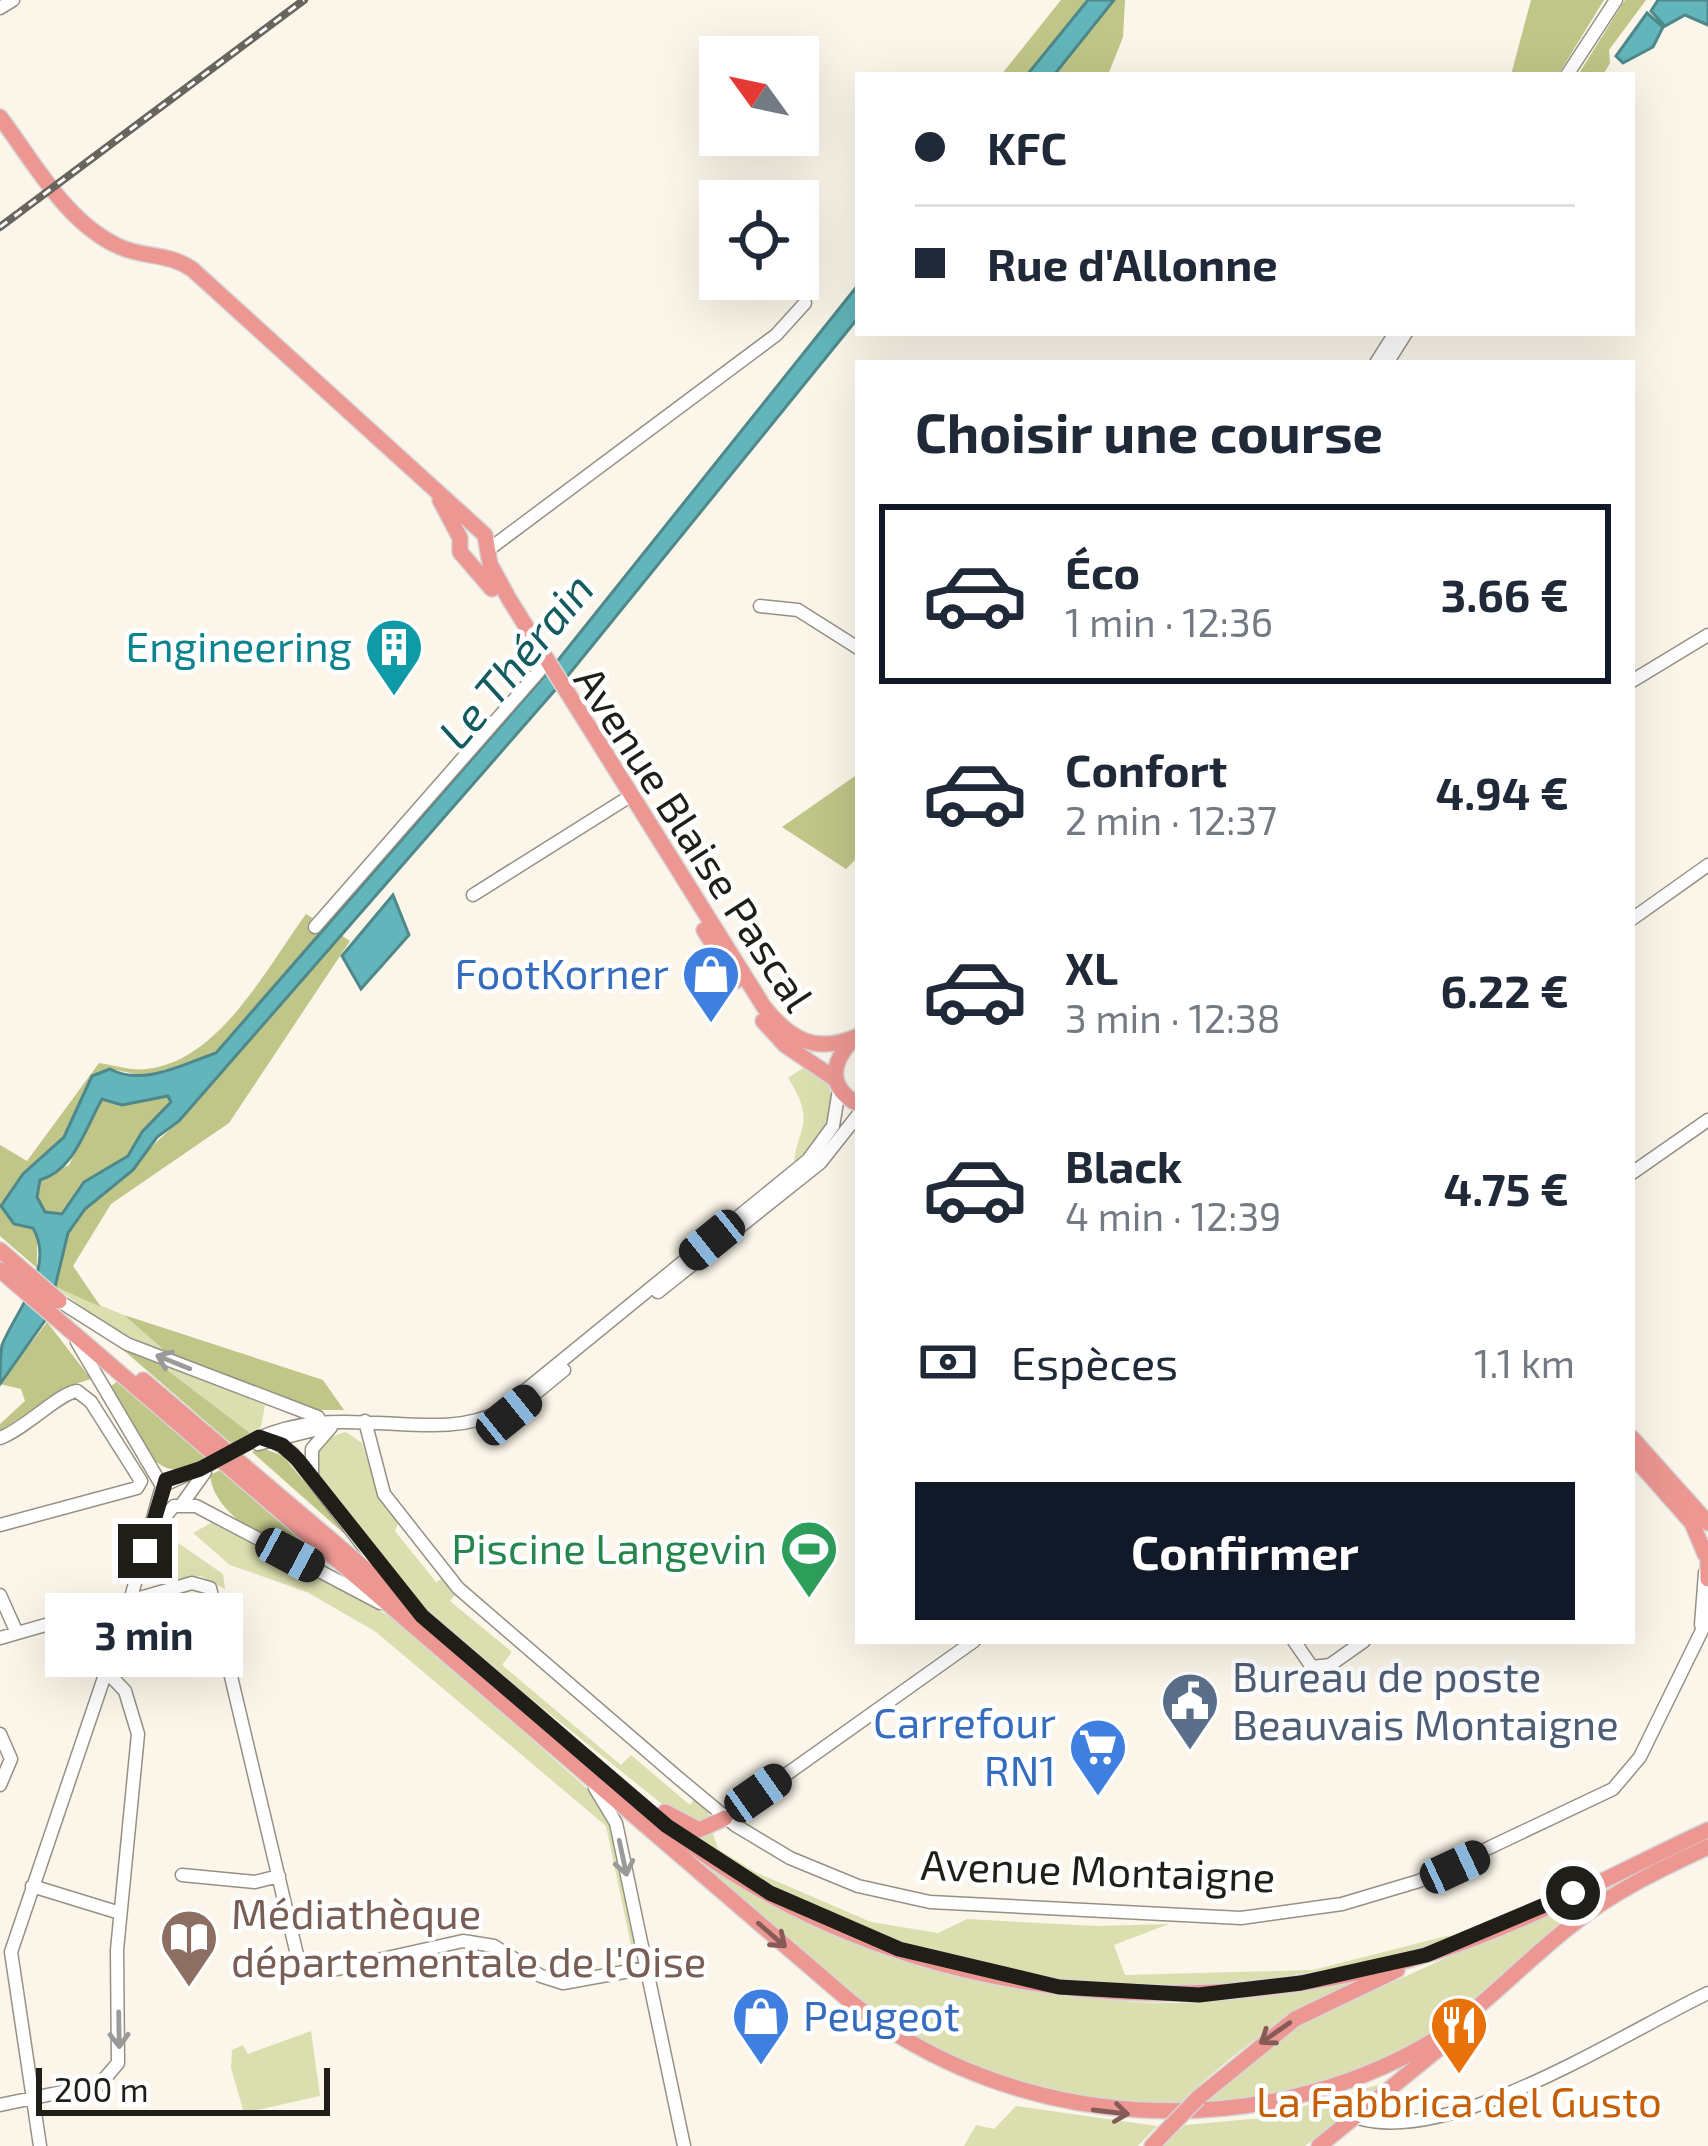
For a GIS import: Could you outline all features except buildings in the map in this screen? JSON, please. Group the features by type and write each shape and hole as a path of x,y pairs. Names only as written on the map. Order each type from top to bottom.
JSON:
{"main road":[{"path":"0,102 110,242"},
{"name":"Avenue Blaise Pascal","path":"0,117 71,212 110,242 187,265 454,504 471,533 487,538 482,554 545,666 771,1031 855,1101"},
{"name":"Avenue Blaise Pascal","path":"471,533 460,553 482,554"},
{"name":"Avenue Blaise Pascal","path":"628,798 773,1019 815,1046 855,1037"},
{"name":"Avenue Blaise Pascal","path":"837,1084 837,1059 855,1039"},
{"path":"0,1253 30,1285 681,1837 753,1884 844,1928 968,1969 1076,1989 1186,1996 1324,1978 1455,1945"},
{"path":"0,1270 30,1285"},
{"path":"57,1308 397,1612 877,2021 962,2070 1045,2100 1106,2112 1190,2116 1291,2104 1400,2062 1507,1984"},
{"path":"1635,1449 1669,1478 1708,1523"},
{"path":"1635,1450 1689,1519 1706,1563"},
{"path":"560,1734 685,1826 704,1829 725,1818"},
{"path":"1152,2146 1248,2052 1307,2011 1708,1830"},
{"path":"1319,2146 1358,2118 1593,1909 1708,1845"}],"street":[{"path":"1569,72 1616,0"},
{"path":"482,554 776,335 805,303"},
{"path":"471,533 510,529"},
{"path":"760,606 798,610 855,646"},
{"path":"1635,679 1708,635"},
{"path":"315,927 545,666"},
{"path":"473,895 628,798"},
{"path":"1635,918 1708,865"},
{"name":"Avenue Blaise Pascal","path":"366,1424 467,1422 504,1408 808,1160 833,1126 837,1084"},
{"name":"Avenue Blaise Pascal","path":"288,1424 468,1430 503,1419 820,1163 855,1119"},
{"path":"1635,1171 1708,1120"},
{"path":"57,1308 116,1339 331,1423 310,1453 314,1481"},
{"path":"57,1308 166,1484 165,1502 182,1500 206,1510 397,1612"},
{"path":"0,1438 35,1421 73,1390 88,1399 139,1473 139,1486 0,1525"},
{"path":"261,1441 288,1424 281,1406"},
{"name":"Avenue Blaise Pascal","path":"166,1484 261,1441 331,1423"},
{"name":"Avenue Montaigne","path":"366,1424 386,1498 461,1592 725,1818 817,1870 930,1902 1209,1918 1342,1904 1432,1876 1607,1794 1640,1757 1708,1618"},
{"path":"261,1441 290,1450 422,1616"},
{"name":"Avenue Blaise Pascal","path":"149,1538 210,1466"},
{"path":"166,1484 185,1481 182,1500"},
{"path":"40,2146 5,1949 32,1886 166,1484"},
{"name":"Avenue Montaigne","path":"1699,1632 1706,1563"},
{"path":"0,1638 197,1582 213,1591 298,1959 314,1972 463,1940 488,1943 541,1976 563,1982 646,1968"},
{"path":"0,1594 17,1633"},
{"path":"725,1818 970,1644"},
{"path":"1296,1644 1312,1667 1330,1665 1360,1644"},
{"path":"0,2104 100,2084 117,2068 120,1913 138,1734 125,1691 106,1671"},
{"path":"0,1734 10,1764 0,1785"},
{"path":"571,1761 614,1816 684,2146"},
{"path":"182,1876 255,1882 279,1876"},
{"path":"32,1886 120,1913"},
{"path":"1358,2118 1399,2126 1460,2111 1708,1993"}],"green space":[{"path":"1061,0 1125,0 1123,37 1109,72 1003,72"},
{"path":"1531,0 1604,0 1560,72 1512,72"},
{"path":"1625,0 1646,0 1609,50 1605,72 1580,72"},
{"path":"855,776 855,860 846,869 782,827"},
{"path":"306,914 326,926 216,1053 146,1076 110,1069 93,1083 57,1145 2,1206 14,1224 29,1226 37,1235 37,1268 0,1236 0,1145 27,1161 99,1063 146,1069 172,1063 196,1049 239,1009"},
{"path":"341,935 350,941 229,1123 111,1204 73,1266 101,1307 56,1287 68,1233 85,1209 179,1121"},
{"path":"803,1068 826,1079 832,1105 825,1128 794,1168 804,1117 788,1078"},
{"path":"168,1096 172,1102 142,1132 128,1156 84,1182 62,1214 45,1212 37,1197 40,1180 69,1165 102,1099 122,1105"},
{"path":"56,1287 124,1315 166,1352 109,1328"},
{"path":"124,1315 323,1380 344,1410 318,1410 166,1352"},
{"path":"47,1322 91,1379 72,1385 0,1431 0,1424 25,1401 21,1389 0,1384"},
{"path":"114,1342 154,1360 250,1433 232,1444"},
{"path":"154,1360 265,1405 261,1427 250,1433"},
{"path":"119,1380 207,1459 180,1469 154,1460 110,1387"},
{"path":"346,1432 362,1443 379,1497 399,1522 395,1531 436,1582 443,1578 455,1595 450,1601 512,1652 502,1665 621,1765 631,1755 690,1805 694,1799 708,1811 710,1820 685,1821 662,1804 405,1593 314,1471 323,1445"},
{"path":"262,1448 283,1456 356,1544 252,1452"},
{"path":"222,1469 327,1559 321,1568 254,1532 224,1507 210,1475"},
{"path":"214,1521 400,1622 592,1793 611,1820 638,1952 632,1964 625,1967 632,1950 606,1826 376,1632 307,1592 230,1565 193,1533"},
{"path":"161,1531 223,1574 225,1589 201,1576 154,1581 149,1572"},
{"path":"712,1831 718,1849 755,1872 871,1922 938,1933 967,1919 1097,1926 1169,1924 1114,1945 1125,1975 1313,1970 1446,1936 1457,1938 1353,1964 1254,1980 1157,1986 1063,1980 970,1962 878,1933 786,1892 693,1839"},
{"path":"1696,1844 1560,1924 1432,2035 1345,2081 1200,2108 1294,2027"},
{"path":"686,1852 742,1884 860,1938 922,1961 1048,1992 1113,2000 1202,2002 1375,1974 1318,2000 1267,2031 1174,2109 1052,2094 986,2075 893,2024 806,1957"},
{"path":"311,2031 320,2096 244,2113 231,2068 232,2050 243,2045 248,2054"},
{"path":"1388,2082 1305,2146 1163,2146 1185,2125 1262,2118"},
{"path":"1016,2106 1157,2126 1138,2146 964,2146 976,2125 994,2129"}],"water":[{"path":"1088,0 1114,0 1056,72 1029,72"},
{"path":"1658,0 1708,0 1708,25 1685,15 1665,26 1651,11"},
{"path":"1647,13 1663,27 1653,47 1623,63 1616,56"},
{"path":"855,289 855,322 570,673 179,1121 157,1137 133,1170 85,1209 68,1233 48,1316 0,1384 2,1345 31,1288 40,1258 33,1228 14,1224 1,1206 23,1174 64,1137 92,1076 110,1069 149,1075 216,1053 559,659","holes":["168,1096 171,1102 142,1132 128,1156 84,1182 62,1214 45,1212 37,1197 40,1180 70,1158 102,1099 122,1105"]},
{"path":"393,895 409,935 361,989 342,956"}],"railway":[{"path":"0,227 304,0"}],"place":[{"name":"Engineering","path":"394,698"},
{"name":"FootKorner","path":"711,1025"},
{"name":"Piscine Langevin","path":"809,1600"},
{"name":"Bureau de poste Beauvais Montaigne","path":"1190,1752"},
{"name":"Carrefour RN1","path":"1098,1798"},
{"name":"Médiathèque départementale de l'Oise","path":"189,1989"},
{"name":"Peugeot","path":"761,2067"},
{"name":"La Fabbrica del Gusto","path":"1459,2076"}],"route":[{"path":"145,1551 166,1480 200,1469 259,1437 278,1442 290,1450 422,1616 681,1837 807,1912 968,1969 1059,1987 1127,1994 1186,1996 1301,1983 1438,1951 1573,1893"}],"water label":[{"name":"Le Thérain","path":"516,661"}]}
